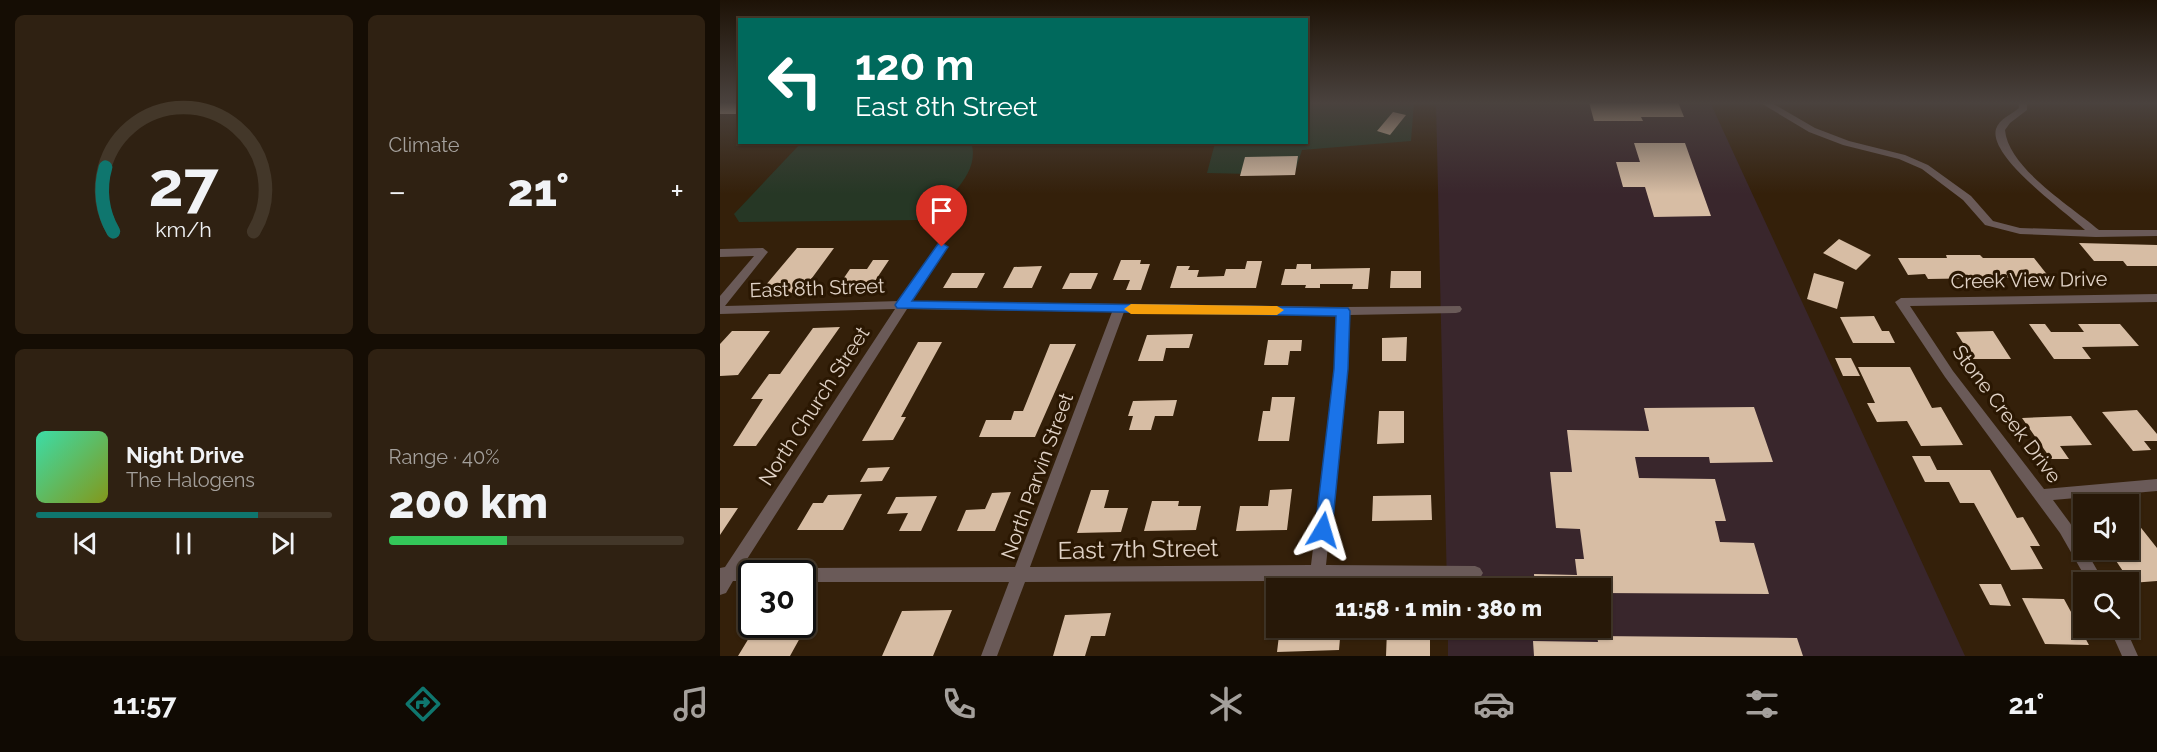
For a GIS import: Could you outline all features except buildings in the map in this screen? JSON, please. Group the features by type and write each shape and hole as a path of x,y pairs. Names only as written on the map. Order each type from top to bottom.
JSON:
{"street":[{"path":"1818,133 1846,143 1902,157 1925,167 1967,198 1989,223 2020,231 2096,234 2157,233"},
{"path":"1999,133 2009,156 2022,171 2084,221 2096,234"},
{"name":"North Church Street","path":"723,579 942,247"},
{"path":"720,253 763,252 720,304"},
{"name":"Creek View Drive","path":"1901,302 2157,298"},
{"name":"Stone Creek Drive","path":"1901,302 1949,374 2042,495 2065,528 2090,572"},
{"name":"East 8th Street","path":"720,310 902,305 1343,311 1456,309"},
{"name":"North Parvin Street","path":"989,656 1119,309"},
{"path":"1318,571 1341,369 1343,311"},
{"path":"2042,495 2157,485"},
{"name":"East 7th Street","path":"816,575 1318,571 1475,573"},
{"path":"723,579 738,576"},
{"path":"2122,638 2130,656"}],"shaded area":[{"path":"1437,133 1724,133 1965,656 1448,656 1448,638 1611,638 1611,578 1447,578"}],"green space":[{"path":"1308,133 1412,133 1411,141 1302,150 1294,175 1207,173 1215,144 1308,144"},
{"path":"800,144 971,144 973,154 966,177 950,197 922,220 739,222 734,214"}],"slow traffic":[{"path":"1131,309 1277,310"}],"route":[{"path":"942,247 902,305 1343,311 1341,369 1323,530"}]}
